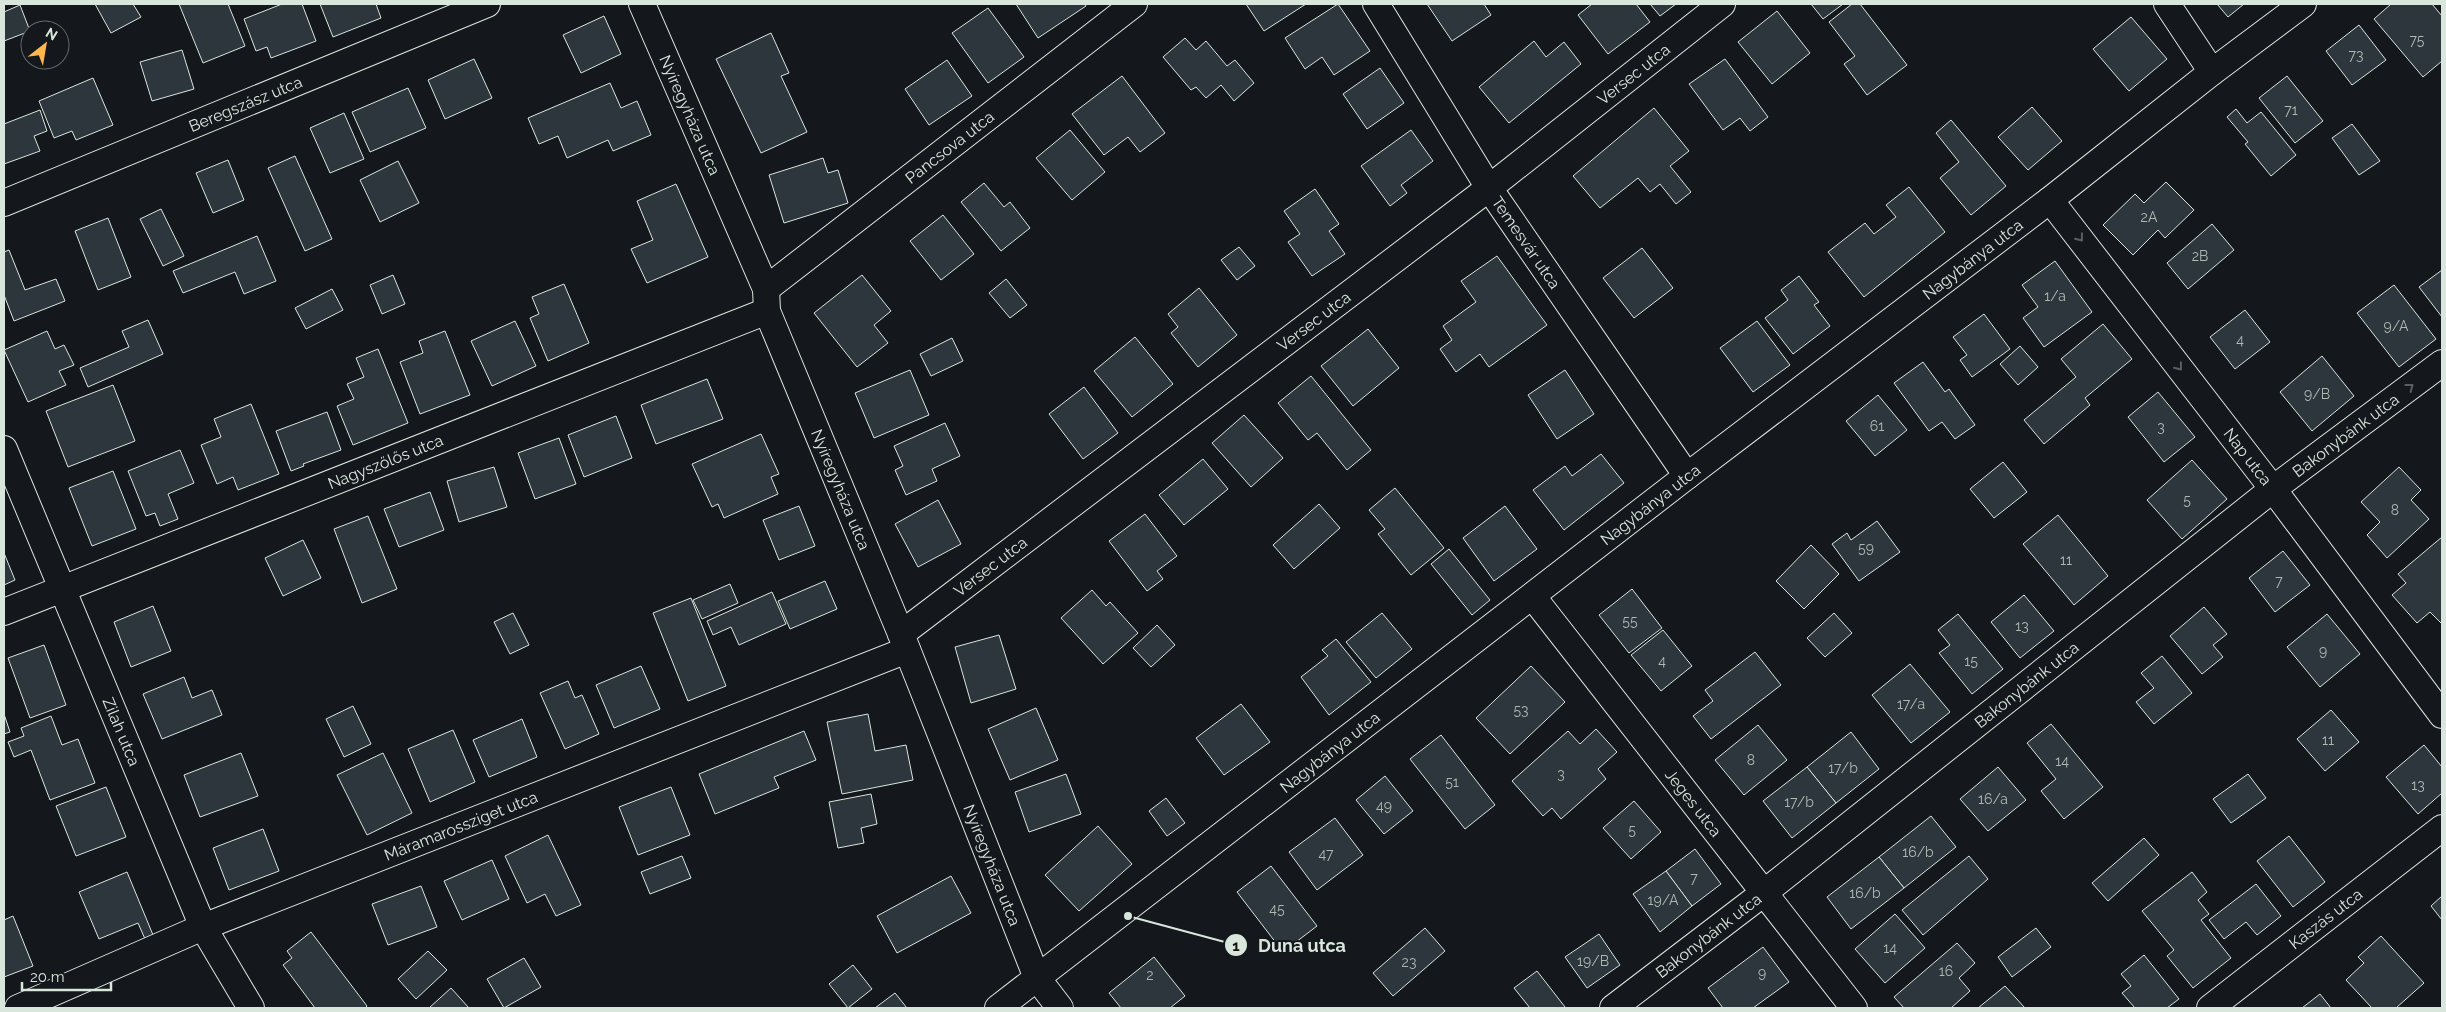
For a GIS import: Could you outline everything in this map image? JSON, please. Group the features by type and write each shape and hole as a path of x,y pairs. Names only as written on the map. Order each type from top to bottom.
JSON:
{"street":[{"name":"Beregszász utca","path":"4,203 487,4"},
{"name":"Nyíregyháza utca","path":"642,4 766,300 1037,978 1060,1008"},
{"name":"Pancsova utca","path":"766,300 1134,4"},
{"name":"Temesvár utca","path":"1376,4 1488,188 1687,476"},
{"name":"Versec utca","path":"904,642 1722,4"},
{"path":"2166,4 2212,72"},
{"name":"Nagybánya utca","path":"998,1008 1533,597 1687,476 2050,200 2212,72 2303,4"},
{"name":"Nap utca","path":"2050,200 2273,489 2442,715"},
{"name":"Nagyszőlős utca","path":"4,612 766,300"},
{"name":"Bakonybánk utca","path":"1613,1008 1764,892 2273,489 2442,363"},
{"name":"Zilah utca","path":"4,449 203,927 250,1008"},
{"name":"Jeges utca","path":"1533,597 1854,1008"},
{"name":"Máramarossziget utca","path":"18,1008 203,927 904,642"},
{"name":"Kaszás utca","path":"2210,1008 2442,828"}],"building":[{"path":"95,4 133,4 141,17 111,33"},
{"path":"179,4 228,4 245,46 203,63"},
{"path":"282,4 302,4 316,41 271,58 267,47 256,51 244,19"},
{"path":"320,4 376,4 381,18 333,37"},
{"path":"1016,4 1085,4 1086,6 1038,38"},
{"path":"1246,4 1306,4 1264,31"},
{"path":"1338,4 1370,51 1334,75 1322,57 1305,69 1285,38"},
{"path":"1427,4 1484,4 1491,15 1452,41"},
{"path":"1592,4 1636,4 1650,22 1608,54 1578,15"},
{"path":"1650,4 1676,4 1660,16"},
{"path":"1811,4 1843,4 1823,19"},
{"path":"1852,4 1860,4 1907,65 1867,95 1844,64 1855,56 1829,22"},
{"path":"2217,4 2244,4 2228,17"},
{"path":"2391,4 2432,4 2442,16 2442,61 2423,77 2374,19"},
{"path":"20,5 26,20 20,20 20,35 4,41 4,12"},
{"path":"988,8 1024,57 988,83 952,33"},
{"path":"1777,11 1810,53 1772,84 1738,42"},
{"path":"604,16 621,54 581,73 563,35"},
{"path":"2131,17 2167,59 2129,91 2093,49"},
{"path":"2359,25 2386,60 2352,85 2326,51"},
{"path":"771,33 789,73 781,76 807,132 761,153 716,59"},
{"path":"1185,38 1196,50 1206,41 1227,66 1235,60 1254,83 1234,101 1221,85 1206,98 1196,87 1191,90 1163,57"},
{"path":"1534,41 1546,57 1564,42 1581,64 1509,123 1479,87"},
{"path":"182,50 194,89 152,101 140,62"},
{"path":"474,59 492,98 445,119 428,80"},
{"path":"1725,59 1768,117 1750,131 1740,118 1723,130 1689,84"},
{"path":"947,60 972,96 929,125 905,89"},
{"path":"1380,68 1404,103 1367,129 1343,94"},
{"path":"1122,76 1165,133 1140,152 1128,137 1104,155 1072,114"},
{"path":"2287,76 2323,121 2295,143 2259,98"},
{"path":"93,78 113,125 76,140 72,131 54,138 39,101"},
{"path":"610,83 621,108 637,101 651,135 613,151 608,140 567,158 558,136 539,144 528,118"},
{"path":"408,88 426,128 370,152 352,112"},
{"path":"2032,107 2062,141 2028,170 1998,137"},
{"path":"1654,108 1689,151 1670,166 1691,192 1676,204 1660,184 1650,192 1638,178 1600,208 1573,176"},
{"path":"2236,109 2247,123 2261,112 2296,155 2271,176 2245,144 2248,142 2227,117"},
{"path":"40,110 47,131 34,136 40,151 4,164 4,124"},
{"path":"344,113 364,159 330,173 310,128"},
{"path":"1951,120 2006,186 1971,215 1940,178 1959,162 1936,133"},
{"path":"2352,124 2380,161 2359,175 2332,138"},
{"path":"1070,130 1105,172 1072,200 1036,158"},
{"path":"1411,130 1433,161 1401,185 1407,193 1390,206 1361,166"},
{"path":"295,156 332,239 305,251 268,168"},
{"path":"823,158 828,173 838,170 848,203 784,223 769,175"},
{"path":"228,160 244,200 213,213 196,173"},
{"path":"398,161 419,203 380,222 360,180"},
{"path":"2166,182 2194,210 2165,238 2158,230 2133,255 2103,225 2135,194 2144,203"},
{"path":"984,183 1004,207 1010,202 1030,228 1001,251 961,202"},
{"path":"676,184 708,257 647,283 631,249 653,240 637,201"},
{"path":"1909,187 1945,232 1864,297 1828,252 1865,223 1874,234 1896,217 1886,205"},
{"path":"1315,189 1339,224 1329,231 1345,254 1312,276 1288,242 1300,234 1284,211"},
{"path":"161,209 184,256 163,266 140,219"},
{"path":"943,215 974,254 941,280 910,241"},
{"path":"108,218 131,277 98,290 75,231"},
{"path":"2212,224 2234,250 2188,289 2167,263"},
{"path":"257,236 276,281 244,294 235,272 183,293 173,271"},
{"path":"1239,247 1255,266 1237,280 1221,260"},
{"path":"1642,248 1673,288 1634,318 1603,278"},
{"path":"9,250 25,290 56,279 65,301 14,321 4,295 4,252"},
{"path":"1497,256 1547,325 1489,367 1480,354 1456,372 1440,349 1452,340 1443,326 1476,302 1461,281"},
{"path":"2055,261 2092,312 2044,347 2023,318 2038,307 2022,285"},
{"path":"2442,270 2442,317 2419,287"},
{"path":"393,275 405,304 382,314 370,285"},
{"path":"862,275 891,311 874,325 888,343 857,367 814,313"},
{"path":"1799,276 1819,302 1814,305 1830,326 1793,354 1765,318 1788,300 1781,290"},
{"path":"1006,279 1027,305 1010,318 989,293"},
{"path":"564,284 589,343 548,361 530,318 539,314 532,297"},
{"path":"2394,285 2436,339 2399,367 2357,313"},
{"path":"1199,288 1237,335 1198,367 1171,333 1178,327 1168,314"},
{"path":"332,289 343,310 306,329 295,308"},
{"path":"2245,310 2270,342 2235,369 2210,337"},
{"path":"1984,314 2010,349 1972,377 1960,360 1967,355 1953,337"},
{"path":"148,320 163,354 88,387 80,368 129,347 122,331"},
{"path":"515,321 536,366 492,386 471,341"},
{"path":"1757,321 1790,365 1753,392 1720,348"},
{"path":"2103,324 2132,359 2085,398 2090,405 2044,444 2024,420 2076,377 2061,359"},
{"path":"1368,329 1399,368 1353,406 1321,366"},
{"path":"47,331 55,349 64,345 74,365 59,371 66,385 28,402 4,350"},
{"path":"445,331 470,395 420,414 400,362 423,353 419,341"},
{"path":"1135,337 1173,384 1132,417 1094,371"},
{"path":"952,338 963,361 931,376 920,354"},
{"path":"2020,346 2038,367 2018,385 2000,364"},
{"path":"378,349 408,423 353,445 337,406 354,399 347,384 364,377 356,358"},
{"path":"2322,356 2354,396 2312,431 2280,392"},
{"path":"1923,362 1945,392 1949,389 1975,425 1955,439 1942,422 1929,431 1894,383"},
{"path":"910,370 929,415 874,438 855,393"},
{"path":"1565,370 1594,414 1557,439 1528,395"},
{"path":"1311,376 1371,450 1347,470 1317,433 1308,440 1278,403"},
{"path":"707,379 723,419 656,444 641,405"},
{"path":"113,385 135,441 68,467 46,411"},
{"path":"1084,387 1118,433 1083,459 1049,414"},
{"path":"2158,392 2195,437 2164,462 2128,417"},
{"path":"1878,395 1907,430 1875,456 1846,421"},
{"path":"251,404 279,474 238,490 233,477 217,484 201,445 221,437 214,419"},
{"path":"327,412 341,450 303,464 304,466 291,471 276,431"},
{"path":"1244,415 1283,458 1251,487 1212,443"},
{"path":"616,416 632,458 584,477 568,435"},
{"path":"945,423 960,456 932,469 937,481 906,495 895,470 903,466 894,446"},
{"path":"761,434 779,474 771,477 778,494 724,518 718,504 712,507 692,464"},
{"path":"559,438 576,484 535,499 518,453"},
{"path":"180,450 194,483 168,494 178,519 160,526 155,513 146,516 128,471"},
{"path":"1601,454 1624,483 1564,530 1533,490 1565,466 1572,476"},
{"path":"1203,459 1228,489 1184,525 1159,495"},
{"path":"2192,460 2227,499 2182,539 2147,500"},
{"path":"2003,462 2027,492 1994,518 1970,489"},
{"path":"494,467 507,507 459,522 447,481"},
{"path":"2399,467 2421,490 2411,500 2429,519 2387,558 2367,535 2380,522 2361,502"},
{"path":"113,471 136,529 92,546 69,488"},
{"path":"1395,488 1444,548 1411,575 1378,534 1385,529 1369,510"},
{"path":"430,492 444,530 399,547 384,509"},
{"path":"938,500 961,544 918,567 895,524"},
{"path":"1319,504 1340,528 1294,569 1273,545"},
{"path":"799,506 815,546 779,560 763,520"},
{"path":"1505,506 1537,549 1494,581 1463,538"},
{"path":"1145,514 1177,556 1157,571 1163,579 1147,591 1109,541"},
{"path":"2058,515 2108,576 2074,605 2023,544"},
{"path":"368,516 397,589 362,603 334,529"},
{"path":"1877,521 1900,552 1859,581 1832,544 1847,533 1851,540"},
{"path":"2442,537 2442,624 2430,612 2417,623 2392,595 2406,583 2398,574"},
{"path":"303,540 321,578 283,596 265,558"},
{"path":"1811,545 1839,574 1804,609 1776,581"},
{"path":"1449,549 1490,600 1472,615 1431,564"},
{"path":"2283,551 2310,585 2275,612 2249,578"},
{"path":"4,553 15,580 4,585"},
{"path":"825,581 837,609 790,629 778,601"},
{"path":"730,584 738,603 702,619 693,600"},
{"path":"1632,589 1662,628 1629,653 1599,615"},
{"path":"1092,590 1106,606 1110,602 1138,633 1103,664 1061,618"},
{"path":"772,592 786,624 739,645 731,627 713,635 707,621"},
{"path":"2024,595 2054,631 2020,658 1991,622"},
{"path":"691,598 726,686 688,701 653,613"},
{"path":"153,606 171,651 131,667 114,622"},
{"path":"2204,607 2227,634 2213,645 2223,657 2202,674 2170,636"},
{"path":"513,613 529,645 510,654 494,622"},
{"path":"1382,613 1412,649 1376,678 1346,642"},
{"path":"1834,613 1852,633 1825,657 1807,638"},
{"path":"1958,614 2003,669 1972,694 1939,653 1950,645 1938,630"},
{"path":"2327,614 2360,654 2320,687 2287,647"},
{"path":"1157,625 1175,645 1151,667 1133,648"},
{"path":"1663,630 1692,666 1661,691 1631,655"},
{"path":"999,635 1016,689 971,703 955,647"},
{"path":"1336,639 1371,682 1329,715 1301,677 1328,656 1322,650"},
{"path":"44,645 66,705 30,718 8,658"},
{"path":"1755,652 1781,685 1711,739 1693,716 1713,701 1705,690"},
{"path":"2162,656 2192,693 2154,724 2136,702 2154,688 2141,673"},
{"path":"1910,664 1950,712 1911,743 1872,695"},
{"path":"641,666 660,709 614,728 596,685"},
{"path":"1531,666 1565,702 1510,754 1476,718"},
{"path":"184,677 192,698 212,690 222,715 162,739 143,694"},
{"path":"568,681 575,698 582,695 599,734 565,749 540,693"},
{"path":"1241,704 1270,742 1224,775 1196,738"},
{"path":"353,706 371,744 344,757 326,719"},
{"path":"1036,708 1058,760 1010,780 988,729"},
{"path":"2331,710 2359,742 2325,771 2297,739"},
{"path":"4,714 10,732 4,734"},
{"path":"868,714 875,751 906,745 913,780 842,794 827,722"},
{"path":"51,716 62,745 78,739 95,783 50,800 31,750 14,757 8,742 24,736 21,728"},
{"path":"522,719 537,757 489,777 473,740"},
{"path":"2051,724 2103,787 2064,819 2041,791 2056,779 2027,743"},
{"path":"1758,725 1787,760 1744,795 1715,760"},
{"path":"1596,729 1617,752 1598,769 1606,779 1561,819 1552,808 1543,816 1512,781 1568,731 1580,744"},
{"path":"453,730 475,782 430,802 408,749"},
{"path":"804,731 816,760 774,777 779,788 715,814 699,774"},
{"path":"1851,732 1879,769 1836,803 1807,767"},
{"path":"1441,735 1495,805 1465,829 1410,759"},
{"path":"2424,745 2442,767 2442,793 2418,814 2386,777"},
{"path":"241,753 258,796 200,817 184,775"},
{"path":"383,753 412,813 367,835 337,775"},
{"path":"1807,767 1836,803 1792,838 1763,801"},
{"path":"1998,767 2026,800 1988,831 1960,799"},
{"path":"1066,774 1081,814 1029,832 1015,792"},
{"path":"2248,774 2266,798 2231,823 2213,799"},
{"path":"1385,776 1413,811 1384,834 1356,800"},
{"path":"106,787 126,837 76,856 56,806"},
{"path":"671,787 690,835 638,855 619,807"},
{"path":"871,794 877,824 861,828 864,843 838,848 829,802"},
{"path":"1166,798 1185,823 1167,836 1149,811"},
{"path":"1634,801 1661,832 1631,859 1603,828"},
{"path":"1931,816 1956,847 1904,888 1879,857"},
{"path":"1335,818 1363,855 1317,890 1289,852"},
{"path":"1098,826 1132,864 1079,911 1045,875"},
{"path":"263,829 279,871 229,890 213,848"},
{"path":"548,835 581,905 556,916 545,894 527,903 505,856"},
{"path":"2289,836 2325,882 2293,907 2257,861"},
{"path":"2144,838 2159,855 2108,901 2092,883"},
{"path":"1695,849 1721,884 1692,906 1666,871"},
{"path":"682,856 691,878 650,894 641,872"},
{"path":"1969,856 1988,879 1923,935 1902,910"},
{"path":"1879,857 1904,888 1851,929 1827,897"},
{"path":"492,860 509,899 462,920 444,881"},
{"path":"1271,866 1317,926 1283,952 1237,892"},
{"path":"1666,871 1692,906 1660,932 1633,894"},
{"path":"127,872 153,935 145,939 138,923 99,939 79,892"},
{"path":"2192,872 2207,892 2198,900 2209,914 2201,920 2231,958 2193,988 2167,956 2174,950 2142,911"},
{"path":"951,876 971,913 897,953 877,916"},
{"path":"2256,884 2281,916 2257,935 2246,922 2224,939 2209,920"},
{"path":"421,886 437,927 388,945 372,904"},
{"path":"2442,896 2442,920 2431,906"},
{"path":"1895,914 1925,948 1885,983 1855,949"},
{"path":"13,916 33,966 4,977 4,920"},
{"path":"1425,928 1445,951 1393,996 1373,973"},
{"path":"2036,928 2051,947 2012,977 1998,957"},
{"path":"311,932 367,1006 365,1008 315,1008 283,965 292,958 287,951"},
{"path":"1599,934 1620,965 1587,988 1565,957"},
{"path":"2381,936 2424,983 2396,1008 2372,1008 2346,980 2364,963 2358,957"},
{"path":"1957,943 1975,963 1959,978 1970,991 1951,1008 1904,1008 1894,997"},
{"path":"1763,947 1789,982 1753,1008 1723,1008 1708,988"},
{"path":"428,951 447,970 416,999 398,979"},
{"path":"2144,955 2179,999 2167,1008 2135,1008 2122,993 2131,986 2121,974"},
{"path":"1154,957 1185,996 1170,1008 1121,1008 1109,993"},
{"path":"524,958 541,987 504,1008 487,979"},
{"path":"853,965 872,989 848,1008 829,984"},
{"path":"1537,971 1564,1008 1530,1008 1514,988"},
{"path":"2005,986 2025,1008 1978,1008"},
{"path":"451,988 469,1008 429,1008"},
{"path":"895,993 907,1008 875,1008"},
{"path":"2320,994 2331,1008 2302,1008"}],"place":[{"name":"Duna utca","path":"1128,916"}]}
